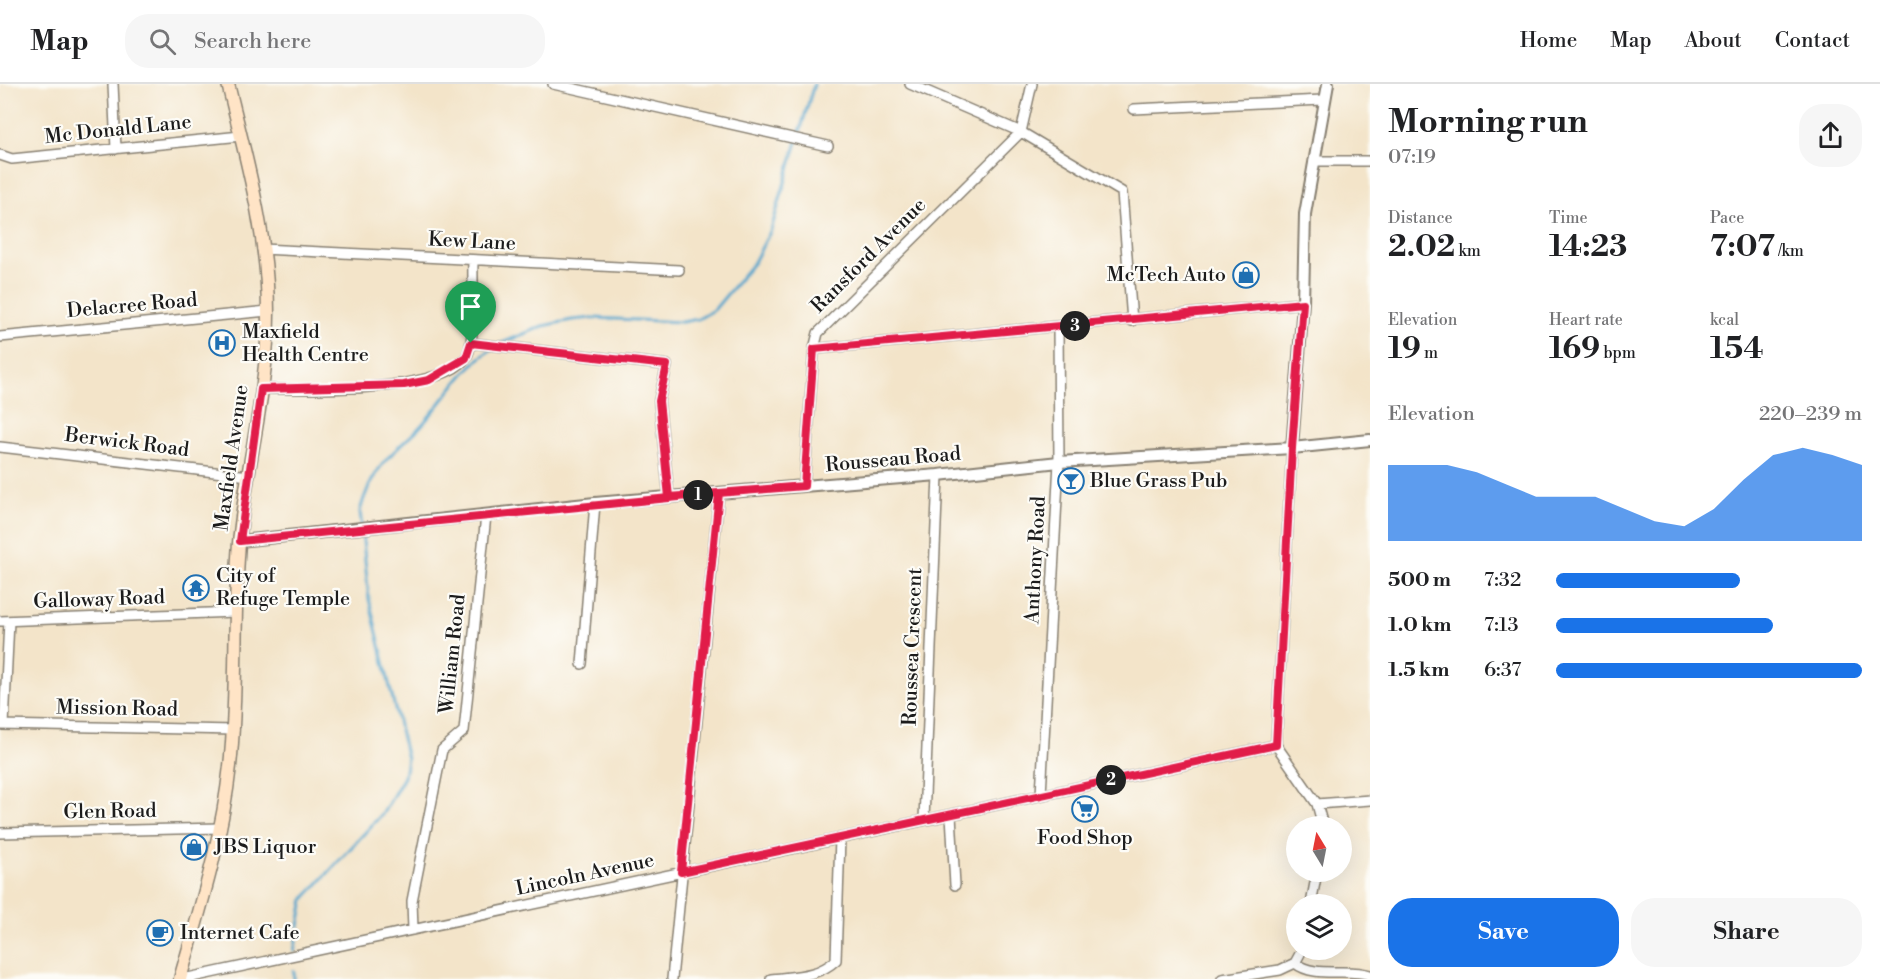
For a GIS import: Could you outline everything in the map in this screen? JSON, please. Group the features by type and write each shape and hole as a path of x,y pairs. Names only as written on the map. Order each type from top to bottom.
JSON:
{"main road":[{"name":"Maxfield Avenue","path":"182,979 221,828 234,730 235,612 240,541 261,389 268,311 262,249 241,136 228,84"}],"street":[{"path":"113,84 117,149"},
{"path":"553,84 828,146"},
{"path":"595,94 597,84"},
{"path":"910,84 1021,132 1122,192 1132,321"},
{"path":"1021,132 1032,84"},
{"path":"1320,816 1317,804 1276,745 1292,448 1303,303 1305,214 1323,100 1328,84"},
{"path":"1134,109 1323,100"},
{"name":"Ransford Avenue","path":"804,486 814,349 818,333 1021,132"},
{"name":"Mc Donald Lane","path":"0,155 12,159 241,136"},
{"path":"1314,161 1370,161"},
{"name":"Kew Lane","path":"262,249 680,270"},
{"path":"261,389 404,385 429,380 466,358 471,343 473,260"},
{"path":"814,349 1132,321 1303,303"},
{"name":"Delacree Road","path":"0,337 268,311"},
{"name":"Anthony Road","path":"1041,795 1059,462 1058,327"},
{"path":"471,343 667,365 659,401 669,497"},
{"name":"Rousseau Road","path":"240,541 595,503 938,475 1059,462 1292,448 1370,440"},
{"name":"Berwick Road","path":"0,447 249,476"},
{"name":"Roussea Crescent","path":"924,820 938,475"},
{"path":"672,979 719,493"},
{"path":"582,664 595,503"},
{"name":"William Road","path":"413,930 412,901 442,750 464,731 486,515"},
{"name":"Galloway Road","path":"4,621 235,612"},
{"path":"2,725 4,621"},
{"name":"Mission Road","path":"2,725 234,730"},
{"name":"Lincoln Avenue","path":"182,979 1276,745"},
{"path":"1317,804 1370,800"},
{"path":"951,814 955,885"},
{"name":"Glen Road","path":"0,833 221,828"},
{"path":"771,979 815,974 826,969 836,960 840,838"},
{"path":"1299,960 1297,966 1304,979"},
{"path":"1222,979 1297,966 1330,973 1359,971 1370,974"},
{"path":"1327,979 1344,971"}],"waterway":[{"path":"500,344 543,326 572,320 593,318 682,322 698,319 714,310 754,262 771,230 814,84"},
{"path":"294,952 304,899 383,813 404,777 407,759 369,599 360,511 363,500 387,458 417,430 471,366 492,349"},
{"path":"294,971 294,979"}],"place":[{"name":"McTech Auto","path":"1246,275"},
{"name":"Maxfield Health Centre","path":"222,343"},
{"name":"Blue Grass Pub","path":"1071,481"},
{"name":"City of Refuge Temple","path":"196,588"},
{"name":"Food Shop","path":"1085,809"},
{"name":"JBS Liquor","path":"194,847"},
{"name":"Internet Cafe","path":"160,933"}],"route":[{"path":"1303,303 1292,448 1276,745 681,872 719,493 595,503 240,541 261,389 404,385 429,380 466,358 471,343 662,362 667,365 668,370 659,394 659,401 669,497 804,486 814,349 1132,321 1303,303"}]}
